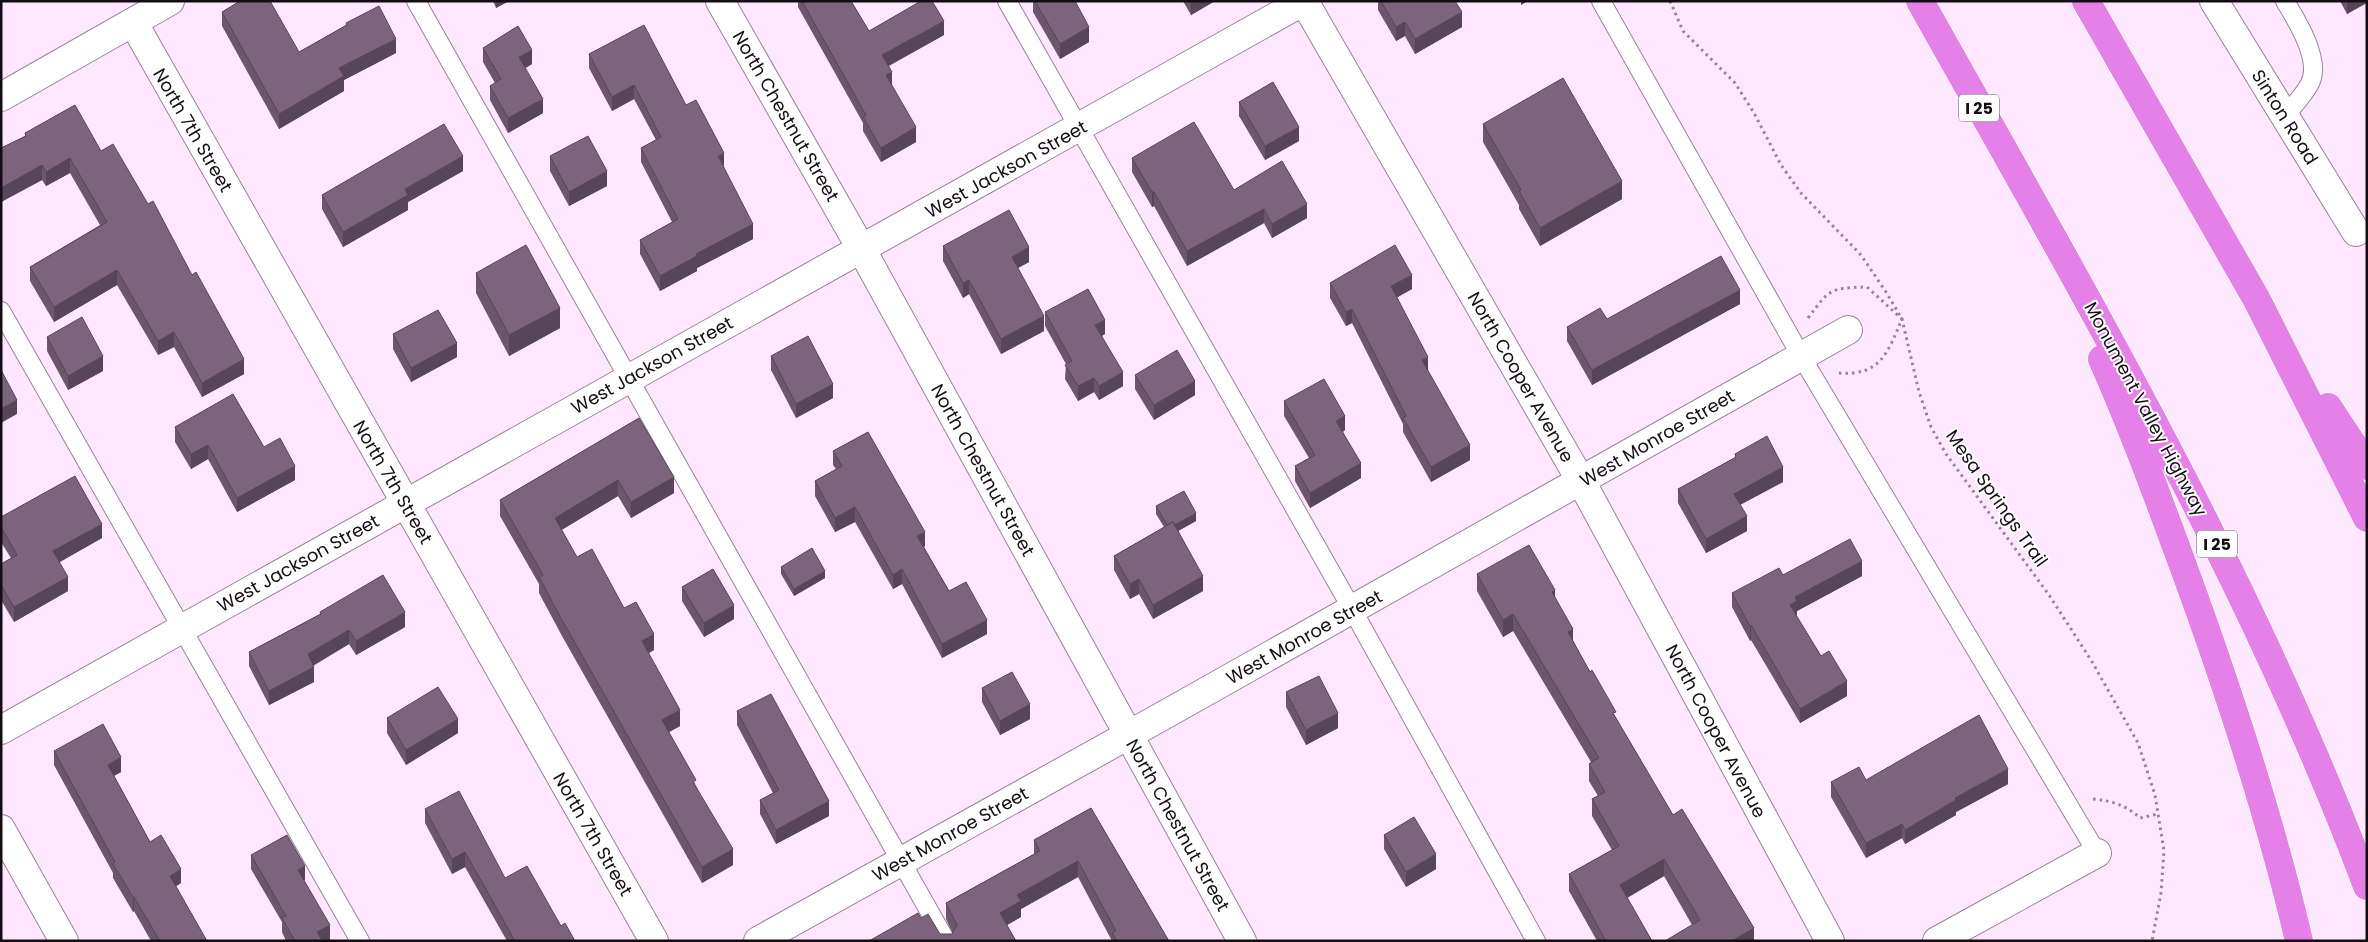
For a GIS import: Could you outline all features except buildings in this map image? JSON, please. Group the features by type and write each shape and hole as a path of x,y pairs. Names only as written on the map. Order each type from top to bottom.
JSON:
{"highway":[{"name":"Monument Valley Highway","path":"1920,1 2165,441 2211,529 2304,734 2367,886"},
{"path":"2086,1 2256,300 2367,518"},
{"path":"2039,215 2113,384 2193,593 2262,798 2299,941"},
{"path":"2256,300 2367,466"}],"street":[{"path":"1,97 170,1"},
{"name":"North Chestnut Street","path":"720,1 862,250 1242,941"},
{"name":"West Jackson Street","path":"1,730 1304,1"},
{"name":"North Cooper Avenue","path":"1304,1 1581,481 1830,941"},
{"name":"Sinton Road","path":"2214,1 2356,232"},
{"name":"North 7th Street","path":"133,22 654,941"},
{"name":"West Monroe Street","path":"758,941 1352,610 1848,330"},
{"path":"1,829 64,941"},
{"path":"1938,941 2097,853"}],"lane":[{"path":"416,1 946,941"},
{"path":"1007,1 1352,610 1536,941"},
{"path":"1601,1 1801,356 2097,853"},
{"path":"2285,1 2304,35 2312,63 2310,84 2285,116"},
{"path":"1,311 360,941"}],"path":[{"name":"Mesa Springs Trail","path":"1670,1 1683,31 1735,83 1754,113 1781,165 1801,193 1861,255 1886,292 1902,319 1919,392 1930,427 1946,454 2049,595 2091,660 2138,743 2155,795 2164,851 2161,893 2152,941"},
{"path":"2068,804 2088,798 2114,802 2128,808 2140,818 2158,814"}]}
